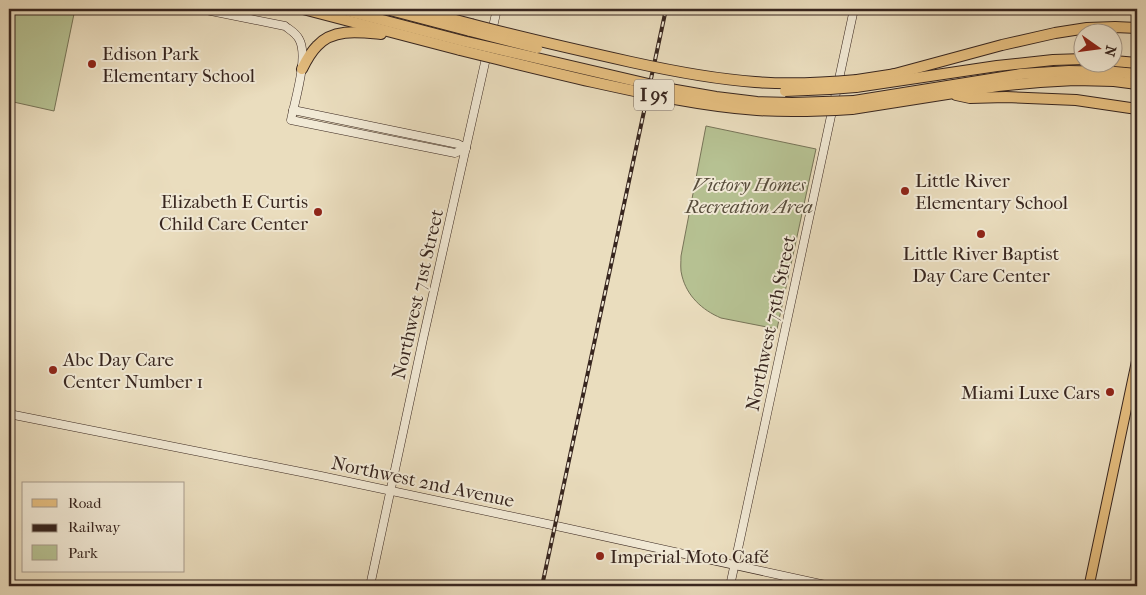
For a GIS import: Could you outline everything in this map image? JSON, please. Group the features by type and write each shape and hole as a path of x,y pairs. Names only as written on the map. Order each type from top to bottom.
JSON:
{"highway":[{"name":"I 95","path":"303,9 411,37 462,45 619,88 699,104 740,109 814,112 853,105 1040,82 1075,80 1114,81 1137,84"},
{"path":"340,9 462,45"},
{"path":"386,9 471,28"},
{"name":"I 95","path":"413,9 471,28 665,69 756,83 857,83 891,74 1052,53 1074,52"},
{"path":"421,9 439,16"},
{"path":"891,74 1055,33 1087,28 1137,28"},
{"path":"302,70 311,52 324,40 334,35 346,32 361,32 411,37"},
{"path":"1124,55 1137,56"},
{"path":"857,83 1053,60 1074,60"},
{"path":"1124,62 1137,63"},
{"path":"853,105 1021,74 1069,71 1137,74"},
{"path":"953,94 970,98 1039,97 1076,100 1137,109"}],"main road":[{"path":"1089,586 1137,359"}],"street":[{"path":"202,9 285,26 295,33 302,47 302,70 291,120 454,153 466,148"},
{"name":"Northwest 71st Street","path":"370,586 498,9"},
{"name":"Northwest 75th Street","path":"730,586 854,9"},
{"path":"293,110 458,144 466,148"},
{"name":"Northwest 2nd Avenue","path":"9,414 321,476 830,586"}],"green space":[{"path":"9,9 75,9 54,111 9,101"},
{"name":"Victory Homes Recreation Area","path":"706,126 816,149 777,329 714,315 696,302 684,283 681,271 681,256"}],"railway":[{"path":"542,586 666,9"}],"place":[{"name":"Edison Park Elementary School","path":"92,64"},
{"name":"Little River Elementary School","path":"905,191"},
{"name":"Elizabeth E Curtis Child Care Center","path":"318,212"},
{"name":"Little River Baptist Day Care Center","path":"981,234"},
{"name":"Abc Day Care Center Number 1","path":"53,370"},
{"name":"Miami Luxe Cars","path":"1110,392"},
{"name":"Imperial Moto Café","path":"600,556"}]}
